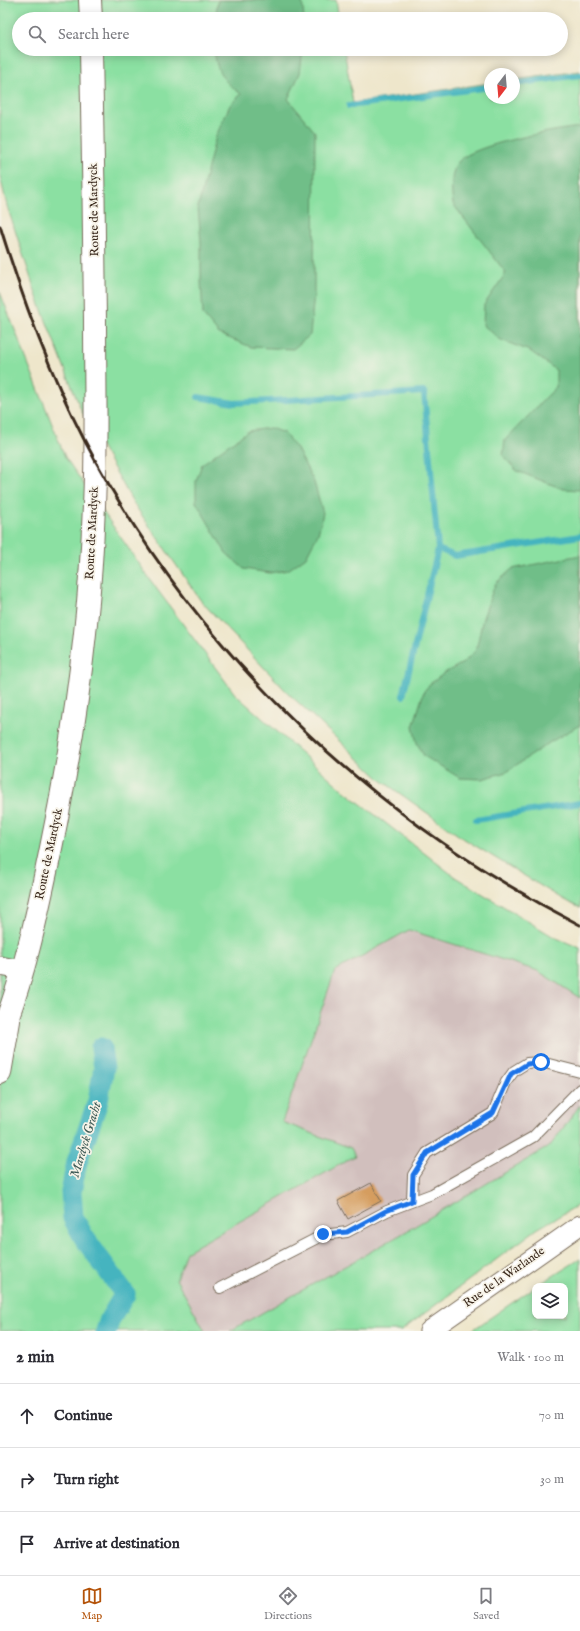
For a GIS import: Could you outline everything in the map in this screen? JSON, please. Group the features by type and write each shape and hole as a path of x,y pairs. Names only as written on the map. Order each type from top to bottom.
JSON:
{"main road":[{"path":"90,0 90,12"},
{"name":"Route de Mardyck","path":"0,1037 5,1008 22,970 44,880 62,791 81,665 90,573 96,435 91,56"},
{"name":"Route de Mardyck","path":"0,1073 5,1008"}],"street":[{"path":"0,966 22,970"},
{"name":"Rue de la Warlande","path":"429,1331 580,1225"}],"lane":[{"path":"412,1201 413,1175 427,1153 493,1113 506,1082 514,1071 527,1064 541,1062 580,1072"},
{"path":"220,1288 323,1234 347,1232 386,1211 432,1194 528,1141 544,1127 580,1089"}],"shaded area":[{"path":"409,930 538,971 580,998 580,1105 550,1146 400,1235 230,1331 205,1331 176,1279 186,1252 355,1156 351,1148 282,1123 335,971"}],"green space":[{"path":"0,0 336,0 338,12 12,12 12,56 345,56 353,103 484,84 484,104 520,104 520,79 580,71 580,908 564,900 461,837 381,780 288,693 201,601 134,504 81,410 38,300 7,206 0,176"},
{"path":"218,0 302,0 303,12 216,12"},
{"path":"215,56 302,56 300,73 288,99 315,132 314,294 310,335 293,349 251,347 219,334 203,315 201,242 198,207 216,136 230,105 241,94 225,80 217,64"},
{"path":"580,127 580,490 563,489 517,471 503,456 505,440 556,387 556,370 530,351 501,340 483,325 484,305 506,273 453,204 452,177 455,166 458,162 467,155 480,149 515,139"},
{"path":"0,292 65,457 156,588 235,694 343,790 455,877 554,937 580,948 580,998 538,971 409,930 335,971 282,1122 351,1148 355,1156 186,1252 176,1279 205,1331 0,1331"},
{"path":"270,428 284,433 297,449 314,482 323,513 318,534 306,557 288,570 270,573 244,569 226,553 196,502 196,481 202,464 224,448 248,431"},
{"path":"580,555 580,725 552,741 506,772 482,779 460,778 424,756 417,743 413,727 424,691 431,683 446,672 463,663 476,650 483,618 495,584 512,569"},
{"path":"580,1105 580,1204 537,1229 401,1331 230,1331 400,1235 550,1146"},
{"path":"580,1259 580,1331 471,1331 532,1289 532,1319 568,1319 568,1283 542,1283"}],"building":[{"path":"371,1183 381,1201 348,1219 338,1201"}],"waterway":[{"path":"520,83 580,75"},
{"path":"349,106 484,88"},
{"path":"198,397 234,403 424,392 438,549 403,696"},
{"path":"438,549 455,556 580,536"},
{"path":"476,820 580,803"},
{"name":"Mardyck Gracht","path":"101,1048 104,1068 98,1101 77,1162 71,1192 73,1218 85,1239 125,1294 110,1319 106,1331"}],"railway":[{"path":"0,226 30,316 66,404 80,432 139,533 189,603 243,668 303,729 366,785 434,837 505,883 580,925"}],"route":[{"path":"323,1234 347,1232 386,1211 412,1201 413,1175 427,1153 493,1113 511,1074 527,1064 541,1062"}]}
